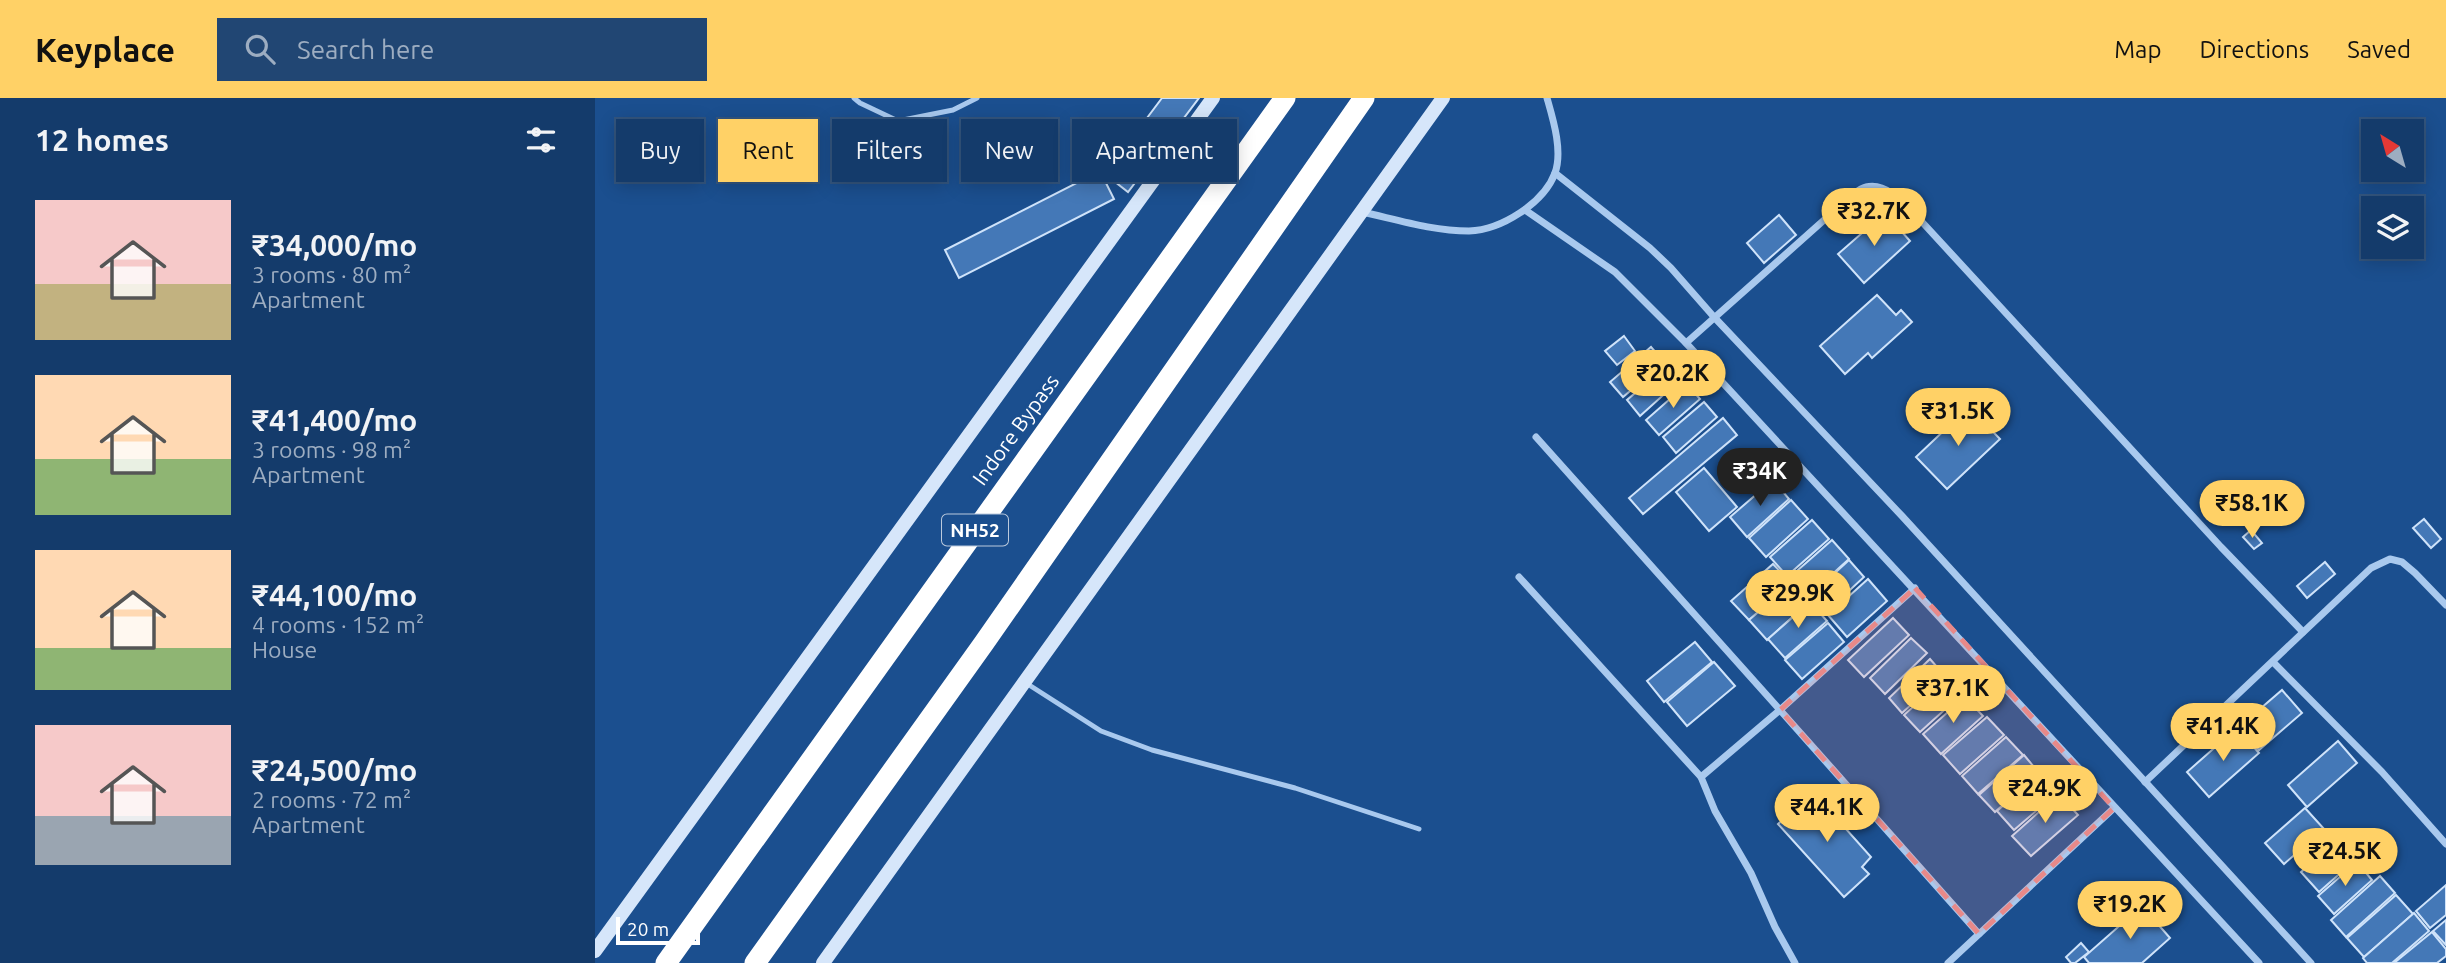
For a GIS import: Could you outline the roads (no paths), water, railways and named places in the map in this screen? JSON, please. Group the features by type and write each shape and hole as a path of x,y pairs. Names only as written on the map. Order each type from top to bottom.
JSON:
{"highway":[{"name":"Indore Bypass","path":"666,963 1285,98"},
{"path":"755,963 984,643 1364,98"}],"street":[{"path":"595,951 1213,98"},
{"path":"823,963 1443,98"},
{"path":"1361,212 1441,230 1473,231 1505,221 1525,210 1538,200 1555,173 1556,139 1547,98"},
{"path":"1555,173 1661,257 2311,963"},
{"path":"1686,343 1851,196 1865,187 1878,187 1892,194 1941,243 2303,632"},
{"path":"1525,210 1615,272 1686,343 2259,963"},
{"path":"1536,437 1979,934"},
{"path":"2145,782 2371,568 2390,558 2402,562 2446,605"},
{"path":"1519,577 1701,777 1795,963"},
{"path":"1701,777 1915,588"},
{"path":"2273,662 2382,772 2446,844"},
{"path":"1948,963 2114,808"}],"lane":[{"path":"855,98 898,121 953,110 977,98"},
{"path":"1023,682 1101,731 1152,750 1269,781 1419,829"}]}
